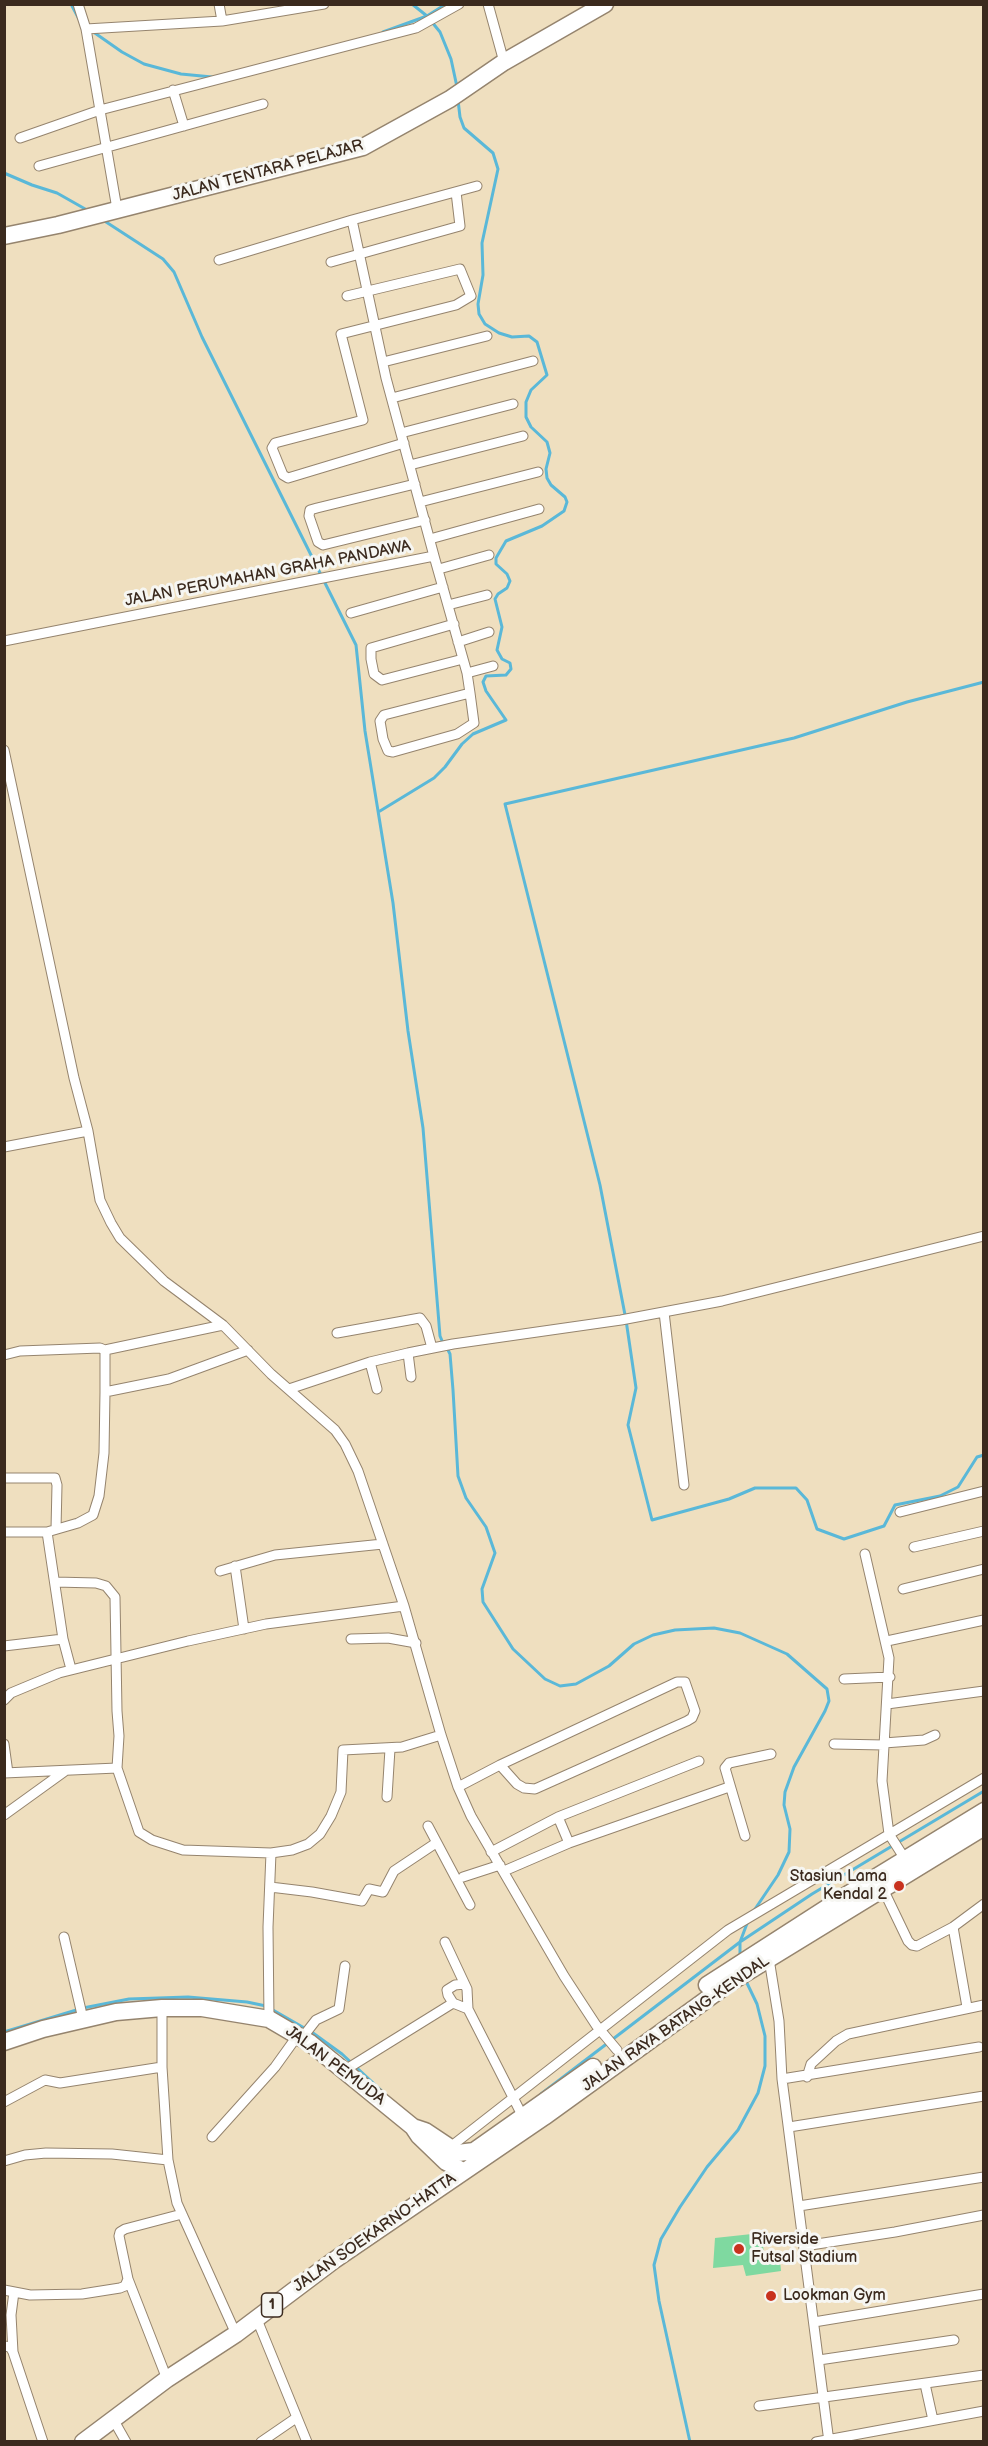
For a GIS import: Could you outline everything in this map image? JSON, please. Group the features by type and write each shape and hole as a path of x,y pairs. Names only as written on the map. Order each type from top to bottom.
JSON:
{"highway":[{"name":"JALAN TENTARA PELAJAR","path":"4,236 81,219 356,149 375,142 456,95 504,62 605,4"},
{"name":"JALAN RAYA BATANG-KENDAL","path":"763,1958 903,1857 984,1811"},
{"name":"JALAN RAYA BATANG-KENDAL","path":"474,2151 519,2108 613,2045 883,1889 984,1827"},
{"name":"JALAN RAYA BATANG-KENDAL","path":"463,2171 543,2117 728,1978"},
{"name":"JALAN PEMUDA","path":"4,2042 82,2017 116,2012 162,2008 213,2009 269,2016 302,2036 347,2069 413,2127 419,2136 446,2162 463,2171"},
{"name":"JALAN PEMUDA","path":"413,2127 425,2131 458,2153 474,2151"},
{"name":"JALAN SOEKARNO-HATTA","path":"83,2442 167,2379 236,2334 371,2234 463,2171"}],"street":[{"path":"78,4 86,29 106,147 111,210"},
{"path":"219,4 222,21"},
{"path":"86,29 222,21 324,4"},
{"path":"20,138 100,110 416,28 459,4"},
{"path":"488,4 504,62"},
{"path":"173,90 184,126"},
{"path":"39,166 263,104"},
{"path":"219,260 477,186"},
{"path":"331,262 460,226 456,192"},
{"path":"352,220 383,362 434,556"},
{"path":"347,296 460,269 471,296 456,305 341,334 363,420 275,443 272,448 283,475 288,477 513,404"},
{"path":"383,362 487,336"},
{"path":"392,398 533,361"},
{"path":"410,465 523,436"},
{"path":"420,502 538,472"},
{"path":"415,484 310,510 309,516 318,542 323,545 425,520"},
{"path":"430,539 539,509"},
{"path":"439,569 489,555"},
{"name":"JALAN PERUMAHAN GRAHA PANDAWA","path":"4,641 434,556 467,673 470,693 474,723 462,733 393,752 388,751 380,721 384,715 470,693"},
{"path":"351,613 443,587"},
{"path":"448,605 487,595"},
{"path":"454,624 371,648 374,674 382,680 463,659"},
{"path":"458,642 489,632"},
{"path":"467,673 493,666"},
{"path":"4,750 74,1078 88,1131 100,1200 120,1238 164,1281 223,1325 271,1374 335,1430 345,1444 358,1471 404,1606 458,1787 491,1852 564,1976 613,2045"},
{"path":"4,1147 88,1131"},
{"path":"289,1389 370,1362 408,1353 722,1301 984,1236"},
{"path":"664,1312 684,1485"},
{"path":"337,1333 420,1318 436,1347"},
{"path":"4,1355 20,1351 100,1348 105,1350 223,1325"},
{"path":"4,1532 51,1530 88,1519 96,1508 104,1453 105,1350"},
{"path":"105,1392 169,1379 248,1350"},
{"path":"408,1353 411,1377"},
{"path":"370,1362 377,1389"},
{"path":"4,1478 55,1478 57,1485 51,1530 55,1582 63,1639 70,1669"},
{"path":"900,1512 984,1491"},
{"path":"914,1547 984,1531"},
{"path":"220,1571 274,1555 383,1544"},
{"path":"865,1554 887,1641 890,1677 882,1782 890,1836 903,1857"},
{"path":"235,1566 244,1629"},
{"path":"903,1589 984,1569"},
{"path":"55,1582 96,1583 106,1586 115,1598 119,1736 117,1768 138,1832 152,1840 183,1850 271,1853 292,1850 308,1844 320,1834 331,1816 341,1792 343,1750 390,1749 441,1735"},
{"path":"4,1700 11,1693 70,1669 244,1629 404,1606"},
{"path":"887,1641 984,1620"},
{"path":"351,1639 388,1638 416,1643"},
{"path":"4,1646 63,1639"},
{"path":"844,1679 890,1677"},
{"path":"458,1787 500,1765 677,1682 685,1682 695,1711 692,1718 687,1721 535,1789 524,1788 517,1784 500,1765"},
{"path":"887,1704 984,1691"},
{"path":"834,1744 884,1744 924,1740 935,1735"},
{"path":"4,1744 6,1773 117,1768"},
{"path":"387,1797 390,1749"},
{"path":"745,1836 729,1787 726,1765 771,1754"},
{"path":"491,1852 558,1817 699,1761"},
{"path":"4,1815 65,1772"},
{"path":"449,2148 519,2108 600,2029 742,1921 890,1836 984,1778"},
{"path":"463,1877 502,1868 729,1787"},
{"path":"558,1817 570,1843"},
{"path":"428,1826 470,1905"},
{"path":"270,1887 362,1901 369,1888 382,1893 394,1871 436,1843"},
{"path":"269,2016 271,1853"},
{"path":"883,1889 912,1945 917,1946 953,1927 984,1904"},
{"path":"953,1927 967,2007"},
{"path":"64,1937 82,2017"},
{"path":"444,1942 467,1989 468,2009 519,2108"},
{"path":"763,1958 779,2021 782,2079 829,2440"},
{"path":"212,2137 315,2020 339,2009 345,1966"},
{"path":"464,1984 455,1984 447,1990 453,2003 468,2009"},
{"path":"347,2069 453,2003"},
{"path":"807,2077 811,2064 836,2041 848,2034 984,2005"},
{"path":"162,2008 162,2067 168,2160 182,2214 236,2334"},
{"path":"782,2079 807,2077 979,2047"},
{"path":"4,2102 45,2080 60,2083 162,2067"},
{"path":"789,2127 984,2096"},
{"path":"4,2161 25,2155 46,2153 112,2154 168,2160"},
{"path":"799,2206 984,2177"},
{"path":"167,2379 128,2279 119,2236 120,2232 125,2229 182,2214"},
{"path":"804,2246 984,2215"},
{"path":"13,2352 9,2291 30,2295 103,2292 125,2286 128,2279"},
{"path":"814,2322 984,2294"},
{"path":"256,2317 307,2442"},
{"path":"819,2360 954,2340"},
{"path":"4,2346 10,2347 13,2352 43,2442"},
{"path":"759,2406 984,2374"},
{"path":"925,2384 933,2420"},
{"path":"816,2442 984,2411"},
{"path":"261,2442 296,2418"},
{"path":"113,2419 126,2442"}],"green space":[{"name":"Riverside Futsal Stadium","path":"761,2233 765,2259 780,2260 781,2271 746,2276 743,2265 713,2268 715,2238"}],"waterway":[{"path":"71,4 80,21"},
{"path":"412,4 427,16 440,32 451,59 457,87"},
{"path":"383,32 427,16 446,4"},
{"path":"92,31 144,64 181,74 212,77"},
{"path":"380,811 434,778 473,734 506,720 486,691 483,682 486,676 506,675 511,669 510,663 502,659 497,650 502,627 495,599 507,588 510,581 507,574 496,564 496,558 506,541 542,526 564,511 567,502 547,478 546,469 550,453 547,442 531,427 526,417 526,402 531,390 547,375 537,342 529,336 512,337 499,333 485,324 479,314 478,304 483,275 482,243 498,169 493,153 464,128 458,100"},
{"path":"4,173 57,193 87,210"},
{"path":"103,220 163,259 174,272 202,337 356,645 365,731 393,903 408,1031 423,1128 440,1336 443,1343"},
{"path":"984,682 907,702 794,738 505,804 600,1185 626,1320 636,1388 628,1425 652,1520 729,1499 755,1488 796,1488 807,1500 817,1529 844,1539 884,1526 895,1505 940,1496 958,1487 977,1457 984,1455"},
{"path":"447,1348 450,1354 458,1476 466,1498 486,1527 495,1553 482,1589 483,1602 513,1649 545,1679 560,1686 576,1684 609,1666 634,1644 653,1635 675,1630 714,1628 740,1633 787,1654 827,1689 829,1701 825,1711 794,1767 785,1792 784,1805 790,1829 789,1852 778,1875 753,1912"},
{"path":"541,2094 740,1942 812,1894 984,1791"},
{"path":"740,1958 740,1942 748,1921"},
{"path":"690,2442 659,2301 654,2265 661,2239 680,2207 707,2167 738,2130 758,2093 765,2066 765,2036 757,2004 745,1979"},
{"path":"4,2032 83,2008 129,1999 188,1997 247,2002 266,2006 313,2033 342,2054 385,2094"}],"place":[{"name":"Stasiun Lama Kendal 2","path":"899,1886"},
{"name":"Riverside Futsal Stadium","path":"739,2249"},
{"name":"Lookman Gym","path":"771,2296"}]}
